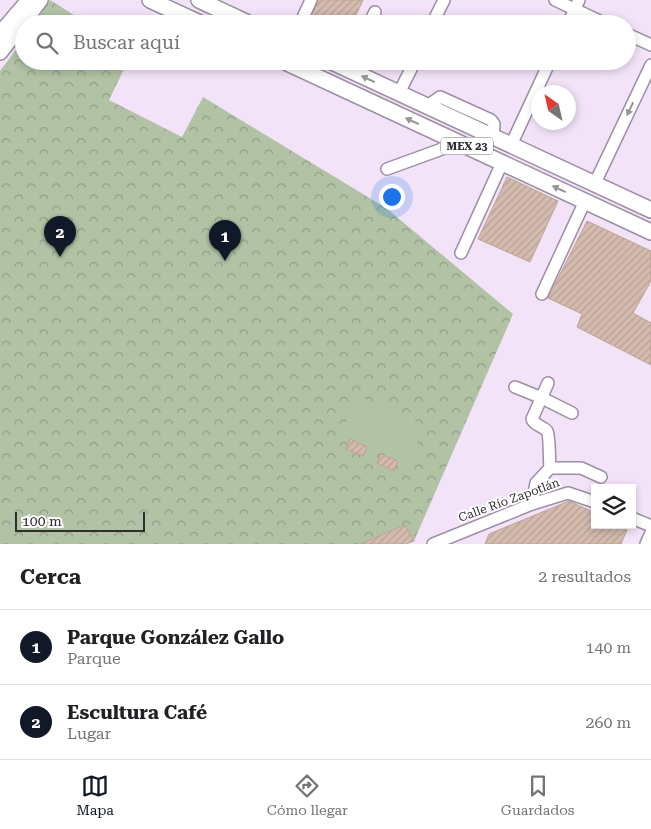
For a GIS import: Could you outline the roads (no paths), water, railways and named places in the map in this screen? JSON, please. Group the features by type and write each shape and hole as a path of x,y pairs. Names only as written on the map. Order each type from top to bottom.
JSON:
{"main road":[{"path":"16,15 29,0"},
{"path":"28,15 40,0"},
{"path":"150,0 182,15"},
{"path":"199,0 231,15"},
{"path":"0,34 15,16"},
{"path":"0,52 15,32"},
{"name":"MEX 23","path":"302,70 651,232"},
{"name":"MEX 23","path":"357,70 399,94 651,210"},
{"path":"597,184 634,224"}],"street":[{"path":"304,15 311,0"},
{"path":"436,15 444,0"},
{"path":"555,0 577,4 593,15"},
{"path":"636,38 651,44"},
{"path":"597,184 651,65"},
{"path":"399,94 410,70"},
{"path":"511,145 546,70"},
{"path":"387,170 442,149 451,139"},
{"path":"461,253 502,163"},
{"path":"542,294 585,201"},
{"path":"548,383 532,419 533,422 546,430 549,436 550,468"},
{"path":"515,388 542,398 572,413"},
{"path":"532,504 536,483 550,468 581,468 601,477"},
{"name":"Calle Río Zapotlán","path":"433,544 532,504 568,492 591,501"},
{"path":"636,520 651,526"},
{"path":"646,544 651,533"}],"place":[{"name":"Escultura Café","path":"60,257"},
{"name":"Parque González Gallo","path":"225,261"}]}
